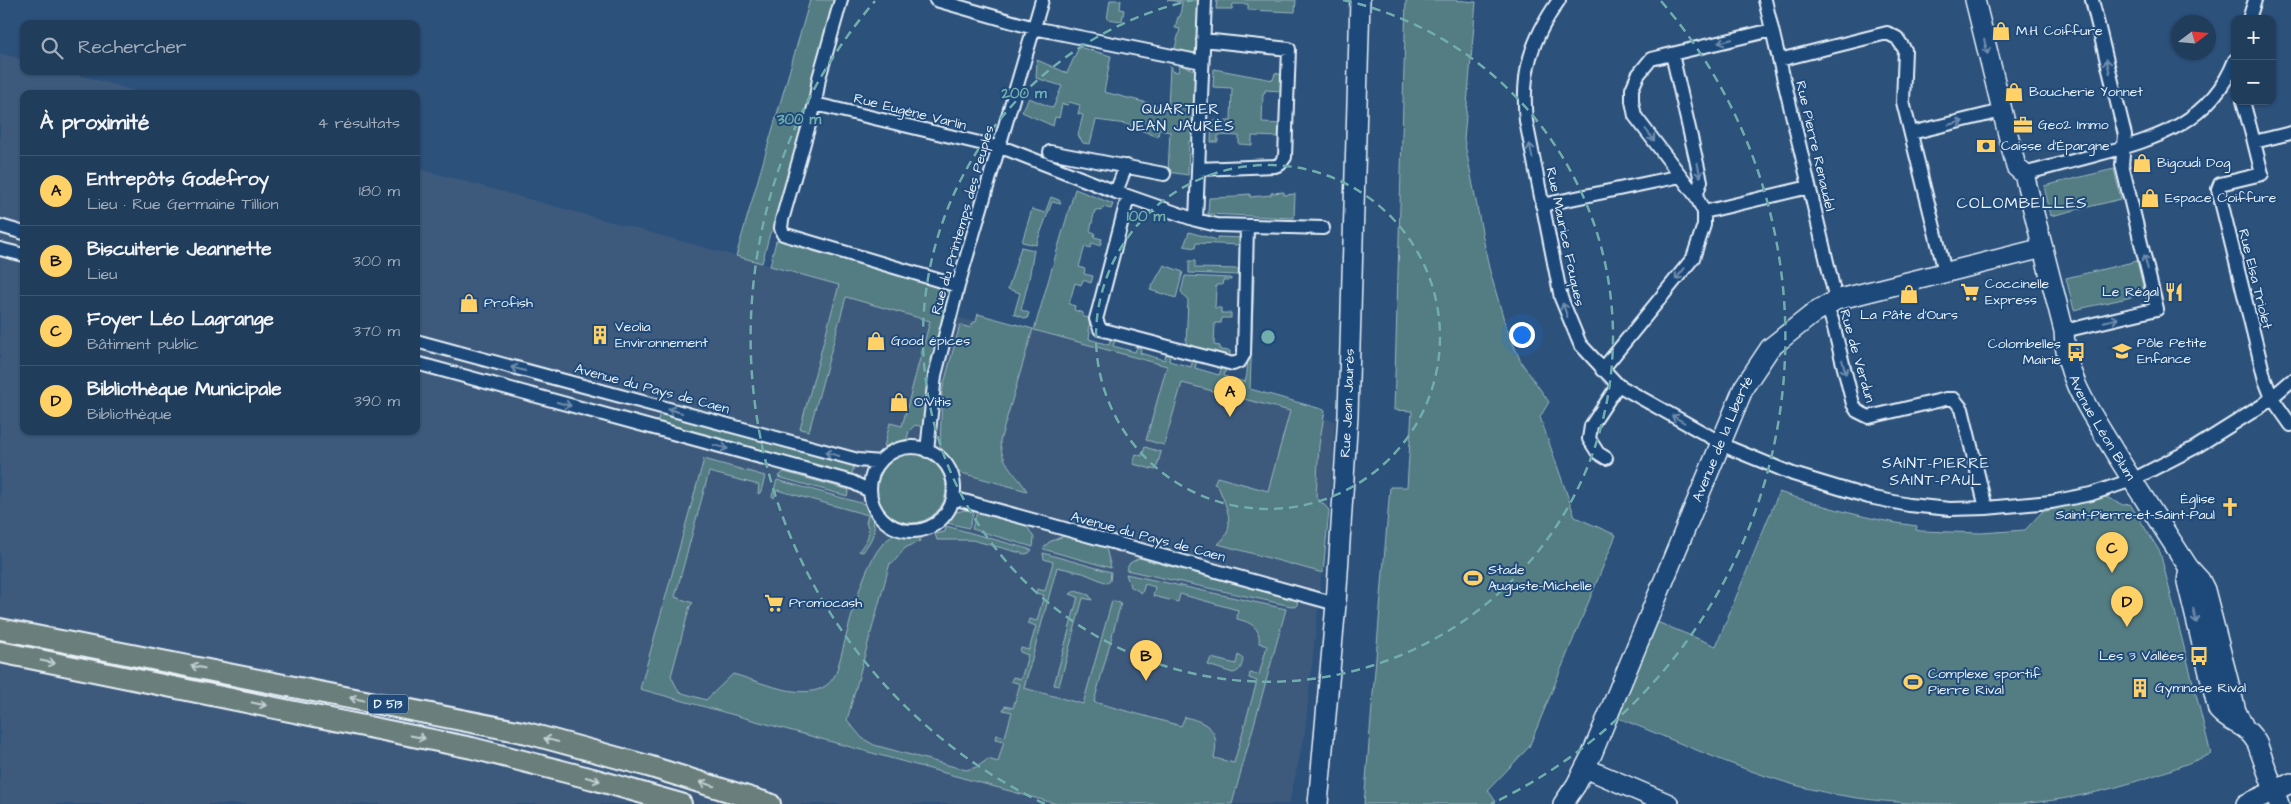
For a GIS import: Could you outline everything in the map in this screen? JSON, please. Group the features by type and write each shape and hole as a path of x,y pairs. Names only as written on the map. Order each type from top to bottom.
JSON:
{"main road":[{"name":"D 513","path":"0,629 527,733 648,766 770,804"},
{"name":"D 513","path":"0,652 472,748 610,783 681,804"}],"street":[{"path":"841,0 819,78 815,104 782,220 782,232 786,236 958,286"},
{"path":"936,0 1034,28 1202,62"},
{"name":"Rue du Printemps des Peuples","path":"927,450 935,375 958,286 1042,0"},
{"path":"1196,220 1205,0"},
{"name":"Rue Jean Jaurès","path":"1318,804 1336,604 1348,415 1360,0"},
{"name":"Rue Maurice Fouques","path":"1559,0 1543,23 1532,51 1525,79 1526,121 1561,298 1570,323 1580,344 1602,370 1618,385 1720,444 1793,474 1869,497 1909,505 1950,509 2051,502 2091,494 2132,480 2196,447 2272,398 2291,381"},
{"name":"Rue Pierre Renaudel","path":"1765,0 1810,187 1831,308"},
{"path":"1975,0 2016,167 2024,174 2124,147 2167,133 2198,113 2231,78"},
{"path":"2064,331 2157,309 2122,165 2125,135 2092,0"},
{"path":"2250,15 2253,1"},
{"path":"1602,370 1693,258 1704,225 1704,212 1696,196 1635,116 1632,88 1638,75 1652,59 1772,30"},
{"path":"1779,60 1888,33 1897,38 1905,50 1903,102 1945,272"},
{"path":"1198,169 1275,166 1280,164 1285,157 1289,49 1203,40"},
{"path":"1672,54 1701,181 1696,196"},
{"name":"Rue Eugène Varlin","path":"815,104 1009,150 1128,197 1196,220 1217,225 1323,228"},
{"path":"2245,105 2254,142 2291,133"},
{"path":"1910,133 2002,111"},
{"name":"Rue Elsa Triolet","path":"2254,142 2262,174 2220,184 2220,195 2265,380 2272,398 2291,425"},
{"path":"1050,152 1081,156 1164,174"},
{"path":"1074,176 1081,156"},
{"path":"1116,192 1126,166"},
{"name":"Avenue Léon Blum","path":"2024,174 2064,331 2064,348 2068,364 2078,388 2132,480 2189,568 2187,582 2218,710 2227,720 2243,726 2257,743 2281,793"},
{"path":"1542,205 1681,176"},
{"path":"1704,212 1810,187"},
{"path":"1128,197 1096,319 1100,329 1233,364 1240,361 1244,354 1247,226"},
{"path":"0,226 20,231"},
{"name":"Avenue de la Liberté","path":"1563,804 1586,768 1744,387 1770,348 1831,308 1945,272 2043,248"},
{"path":"0,249 20,254"},
{"name":"Rue de Verdun","path":"1831,308 1856,411 1869,417 1946,399 1954,399 1962,409 1986,508"},
{"name":"Avenue du Pays de Caen","path":"420,342 858,460 880,462"},
{"path":"447,371 452,351"},
{"path":"420,364 852,482 870,491"},
{"path":"1606,458 1598,453 1589,439 1591,426 1618,385"},
{"path":"903,448 927,450 946,465 953,483 953,498 947,512 938,522 926,529 914,531 901,530 889,525 879,516 873,505 870,491 872,476 880,462 891,453 903,448"},
{"name":"Avenue du Pays de Caen","path":"953,498 1336,604"},
{"path":"1586,768 1669,804"},
{"path":"2246,804 2281,793"}],"shaded area":[{"path":"0,53 20,59 20,75 79,75 132,90 20,90 20,435 420,435 420,169 975,322 978,314 1325,410 1323,418 1335,421 1332,474 1305,732 1289,804 0,804"}],"green space":[{"path":"810,0 836,0 779,207 777,226 770,233 762,263 736,256"},
{"path":"1110,0 1121,0 1120,9 1124,10 1122,21 1107,19"},
{"path":"1167,0 1199,0 1198,47 1193,54 1174,52 1180,29 1175,28 1178,17 1180,17 1182,2"},
{"path":"1217,0 1296,0 1295,12 1248,10 1248,4 1233,4 1232,9 1216,9"},
{"path":"1406,0 1476,2 1464,139 1489,268 1506,327 1521,362 1549,402 1540,417 1575,517 1616,535 1529,747 1488,790 1496,802 1493,804 1364,804 1390,487 1407,487 1412,411 1394,410"},
{"path":"1079,47 1111,56 1104,92 1168,108 1170,66 1172,71 1178,72 1180,65 1197,71 1194,142 1189,141 1188,175 1168,172 1170,132 1159,130 1158,137 1126,124 1096,120 1090,144 1083,143 1078,135 1083,115 1078,114 1080,105 1069,102 1068,105 1062,104 1059,118 1055,117 1053,126 1022,112 1029,98 1053,108 1062,86 1036,78 1037,60 1067,73"},
{"path":"1214,69 1273,80 1275,73 1283,75 1282,91 1265,90 1265,93 1263,93 1262,123 1281,124 1280,137 1252,136 1252,145 1239,144 1239,136 1218,135 1218,142 1211,142 1212,121 1231,121 1232,88 1213,87"},
{"path":"2114,169 2121,199 2051,216 2044,186"},
{"path":"1075,189 1113,204 1111,209 1103,207 1101,211 1095,210 1090,231 1095,233 1094,237 1102,239 1100,246 1092,243 1090,248 1085,246 1079,267 1085,269 1084,274 1093,276 1091,283 1083,280 1081,285 1075,283 1069,304 1075,306 1074,310 1083,313 1082,316 1091,319 1088,330 1090,331 1089,339 1109,345 1111,336 1116,338 1113,346 1135,352 1138,344 1142,345 1140,353 1164,360 1167,352 1171,353 1169,361 1191,367 1193,359 1197,360 1195,368 1219,375 1222,367 1226,368 1224,376 1245,382 1247,374 1250,292 1254,276 1250,389 1325,410 1319,445 1316,497 1329,510 1323,573 1218,544 1228,531 1229,524 1224,501 1218,486 1214,484 1217,477 1268,491 1290,411 1182,383 1164,445 1146,440 1167,366 1034,330"},
{"path":"1284,192 1284,195 1295,194 1294,218 1208,214 1209,198 1237,197 1238,195 1250,194 1250,197"},
{"path":"1051,197 1059,200 1061,204 1052,202 1036,245 1022,242 1032,209 1045,213"},
{"path":"1189,232 1217,240 1218,237 1243,238 1242,250 1240,250 1240,245 1196,243 1195,248 1184,246"},
{"path":"782,238 799,243 798,247 939,286 948,291 949,295 928,376 925,421 923,427 915,425 909,431 907,439 884,447 890,423 902,426 930,321 846,297 809,431 800,429 839,285 770,266 776,241"},
{"path":"1021,247 1034,250 1021,310 1029,313 1027,319 1014,314 1020,293 1008,289"},
{"path":"1189,261 1195,261 1195,268 1239,269 1239,275 1189,273"},
{"path":"2137,261 2145,294 2074,310 2066,278"},
{"path":"1164,265 1183,272 1176,298 1150,290"},
{"path":"1185,276 1231,278 1231,280 1223,280 1222,285 1216,285 1215,308 1221,308 1221,313 1231,313 1231,318 1222,318 1221,323 1215,323 1214,345 1220,346 1220,350 1230,351 1230,357 1186,345 1188,300 1181,292"},
{"path":"978,314 1033,329 1000,441 1006,462 1027,491 958,472 952,460 940,447 942,391 960,325 971,328 973,322 976,322"},
{"path":"660,412 854,466 851,477 657,424"},
{"path":"1145,447 1161,452 1156,470 1133,464 1136,454 1142,456"},
{"path":"911,453 924,456 936,463 943,475 946,488 943,501 936,513 924,520 911,523 898,520 886,513 879,501 876,488 879,475 886,463 898,456"},
{"path":"704,459 765,476 761,492 758,494 759,485 709,472 675,597 693,603 690,606 671,676 679,692 706,700 733,674 774,687 804,692 817,690 828,684 836,673 857,598 873,559 882,545 893,536 899,534 920,534 920,541 905,548 893,563 890,563 847,720 862,738 874,745 966,770 977,767 988,759 998,762 1004,741 995,739 996,735 1005,737 1012,712 1003,710 1005,706 1013,708 1020,684 1011,681 1013,677 1021,679 1028,655 1020,652 1021,648 1029,650 1036,626 1028,623 1029,619 1037,621 1044,595 1036,593 1037,589 1045,591 1053,562 1044,559 1043,553 1111,572 1110,581 1107,583 1083,573 1057,567 1024,688 1083,704 1112,601 1121,603 1094,702 1181,726 1185,717 1201,722 1207,725 1214,735 1216,749 1214,758 1234,763 1257,681 1249,678 1250,673 1259,675 1267,646 1259,643 1258,633 1254,626 1237,619 1238,610 1180,594 1178,602 1153,596 1155,587 1145,584 1142,593 1130,586 1126,574 1286,609 1232,804 1057,804 640,689"},
{"path":"784,472 849,490 847,496 778,477"},
{"path":"777,480 868,505 874,529 871,539 863,552 859,551 866,541 869,531 866,523 868,515 777,490 774,498 772,496"},
{"name":"Complexe sportif Pierre Rival","path":"1779,492 1847,512 1917,526 1916,530 1921,531 1981,533 2025,530 2042,512 2106,497 2123,505 2130,504 2160,552 2211,754 2114,788 2064,799 2013,804 1911,803 1849,797 1788,783 1723,761 1618,718 1657,622 1716,646"},
{"path":"965,510 974,511 969,528 943,522 953,513"},
{"path":"977,512 1027,526 1034,538 1033,547 972,529"},
{"path":"946,526 1032,550 1025,554 972,540 937,540 935,534 945,532"},
{"path":"1064,536 1106,548 1111,568 1043,549 1049,542"},
{"path":"1139,558 1298,601 1296,607 1126,570 1130,563"},
{"path":"1075,591 1089,595 1092,600 1083,598 1059,686 1054,685 1078,597 1070,594"},
{"path":"1238,655 1243,658 1241,668 1233,673 1208,665 1211,658 1236,664"}],"place":[{"name":"M.H Coiffure","path":"2001,31"},
{"name":"Boucherie Yonnet","path":"2014,92"},
{"name":"Geo2 Immo","path":"2023,125"},
{"name":"Caisse d'Épargne","path":"1986,146"},
{"name":"Bigoudi Dog","path":"2142,163"},
{"name":"Espace Coiffure","path":"2150,198"},
{"name":"Coccinelle Express","path":"1970,292"},
{"name":"Le Régal","path":"2174,292"},
{"name":"La Pâte d'Ours","path":"1909,294"},
{"name":"Profish","path":"469,303"},
{"name":"Veolia Environnement","path":"600,335"},
{"name":"Good épices","path":"876,341"},
{"name":"Pôle Petite Enfance","path":"2122,351"},
{"name":"Colombelles Mairie","path":"2076,352"},
{"name":"O'Vitis","path":"899,402"},
{"name":"Entrepôts Godefroy","path":"1230,417"},
{"name":"Église Saint-Pierre-et-Saint-Paul","path":"2230,507"},
{"name":"Foyer Léo Lagrange","path":"2112,573"},
{"name":"Stade Auguste-Michelle","path":"1473,578"},
{"name":"Promocash","path":"774,603"},
{"name":"Bibliothèque Municipale","path":"2127,627"},
{"name":"Les 3 Vallées","path":"2199,656"},
{"name":"Biscuiterie Jeannette","path":"1146,681"},
{"name":"Complexe sportif Pierre Rival","path":"1913,682"},
{"name":"Gymnase Rival","path":"2140,688"}],"district":[{"name":"QUARTIER JEAN JAURÈS","path":"1181,118"},
{"name":"COLOMBELLES","path":"2022,203"},
{"name":"SAINT-PIERRE SAINT-PAUL","path":"1936,472"}]}
